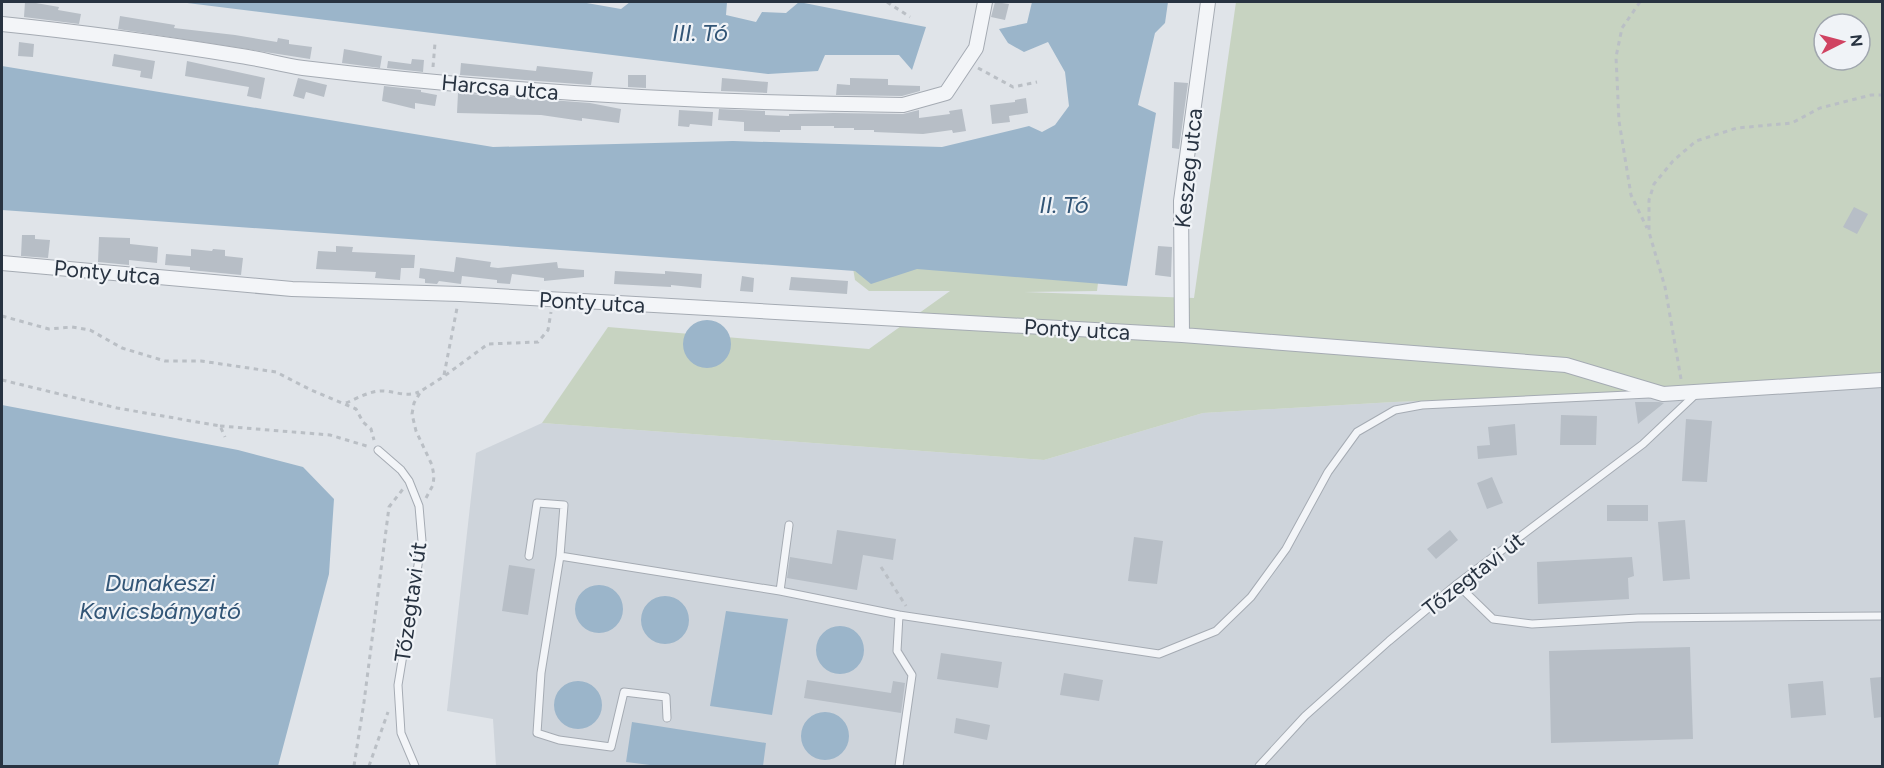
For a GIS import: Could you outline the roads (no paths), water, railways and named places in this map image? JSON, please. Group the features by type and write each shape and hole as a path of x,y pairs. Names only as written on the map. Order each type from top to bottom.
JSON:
{"street":[{"name":"Harcsa utca","path":"2,24 78,32 300,67 620,98 903,105 946,93 976,48 985,2"},
{"name":"Keszeg utca","path":"1182,334 1181,201 1208,2"},
{"name":"Ponty utca","path":"2,263 292,289 459,294 1182,334 1566,365 1663,394"},
{"path":"1663,394 1882,380"}],"lane":[{"name":"Tőzegtavi út","path":"1259,766 1305,716 1389,641 1457,584 1643,444 1698,392"},
{"path":"560,556 780,591 898,615 912,615 1159,654 1216,631 1251,597 1286,549 1328,472 1357,432 1395,410 1422,405 1663,394"},
{"name":"Tőzegtavi út","path":"378,450 410,481 419,506 422,541 398,685 401,733 415,766"},
{"path":"529,556 537,503 564,505 560,556 541,673 537,733 559,740 611,747 624,692 666,697 666,718"},
{"path":"780,591 789,525"},
{"path":"1457,584 1492,619 1532,624 1638,618 1882,616"},
{"path":"898,615 897,651 912,675 899,766"}],"water":[{"name":"III. Tó","path":"179,2 581,2 621,9 630,2 727,2 726,15 756,22 762,12 786,13 799,2 926,27 912,70 899,55 825,55 818,71 768,74"},
{"name":"II. Tó","path":"1032,2 1168,2 1165,23 1155,33 1138,105 1156,113 1127,286 917,269 871,284 855,271 2,210 2,66 493,147 733,141 942,147 1029,126 1042,132 1055,125 1069,106 1065,72 1048,42 1024,52 1008,43 999,29 1027,23"},
{"path":"707,320 724,327 731,344 724,361 707,368 690,361 683,344 690,327"},
{"name":"Dunakeszi Kavicsbányató","path":"2,405 238,450 303,467 334,499 329,574 278,766 2,766"},
{"path":"599,585 616,592 623,609 616,626 599,633 582,626 575,609 582,592"},
{"path":"665,596 682,603 689,620 682,637 665,644 648,637 641,620 648,603"},
{"path":"726,611 788,619 772,715 710,706"},
{"path":"840,626 857,633 864,650 857,667 840,674 823,667 816,650 823,633"},
{"path":"578,681 595,688 602,705 595,722 578,729 561,722 554,705 561,688"},
{"path":"825,712 842,719 849,736 842,753 825,760 808,753 801,736 808,719"},
{"path":"632,722 766,743 763,766 658,766 626,762"}]}
